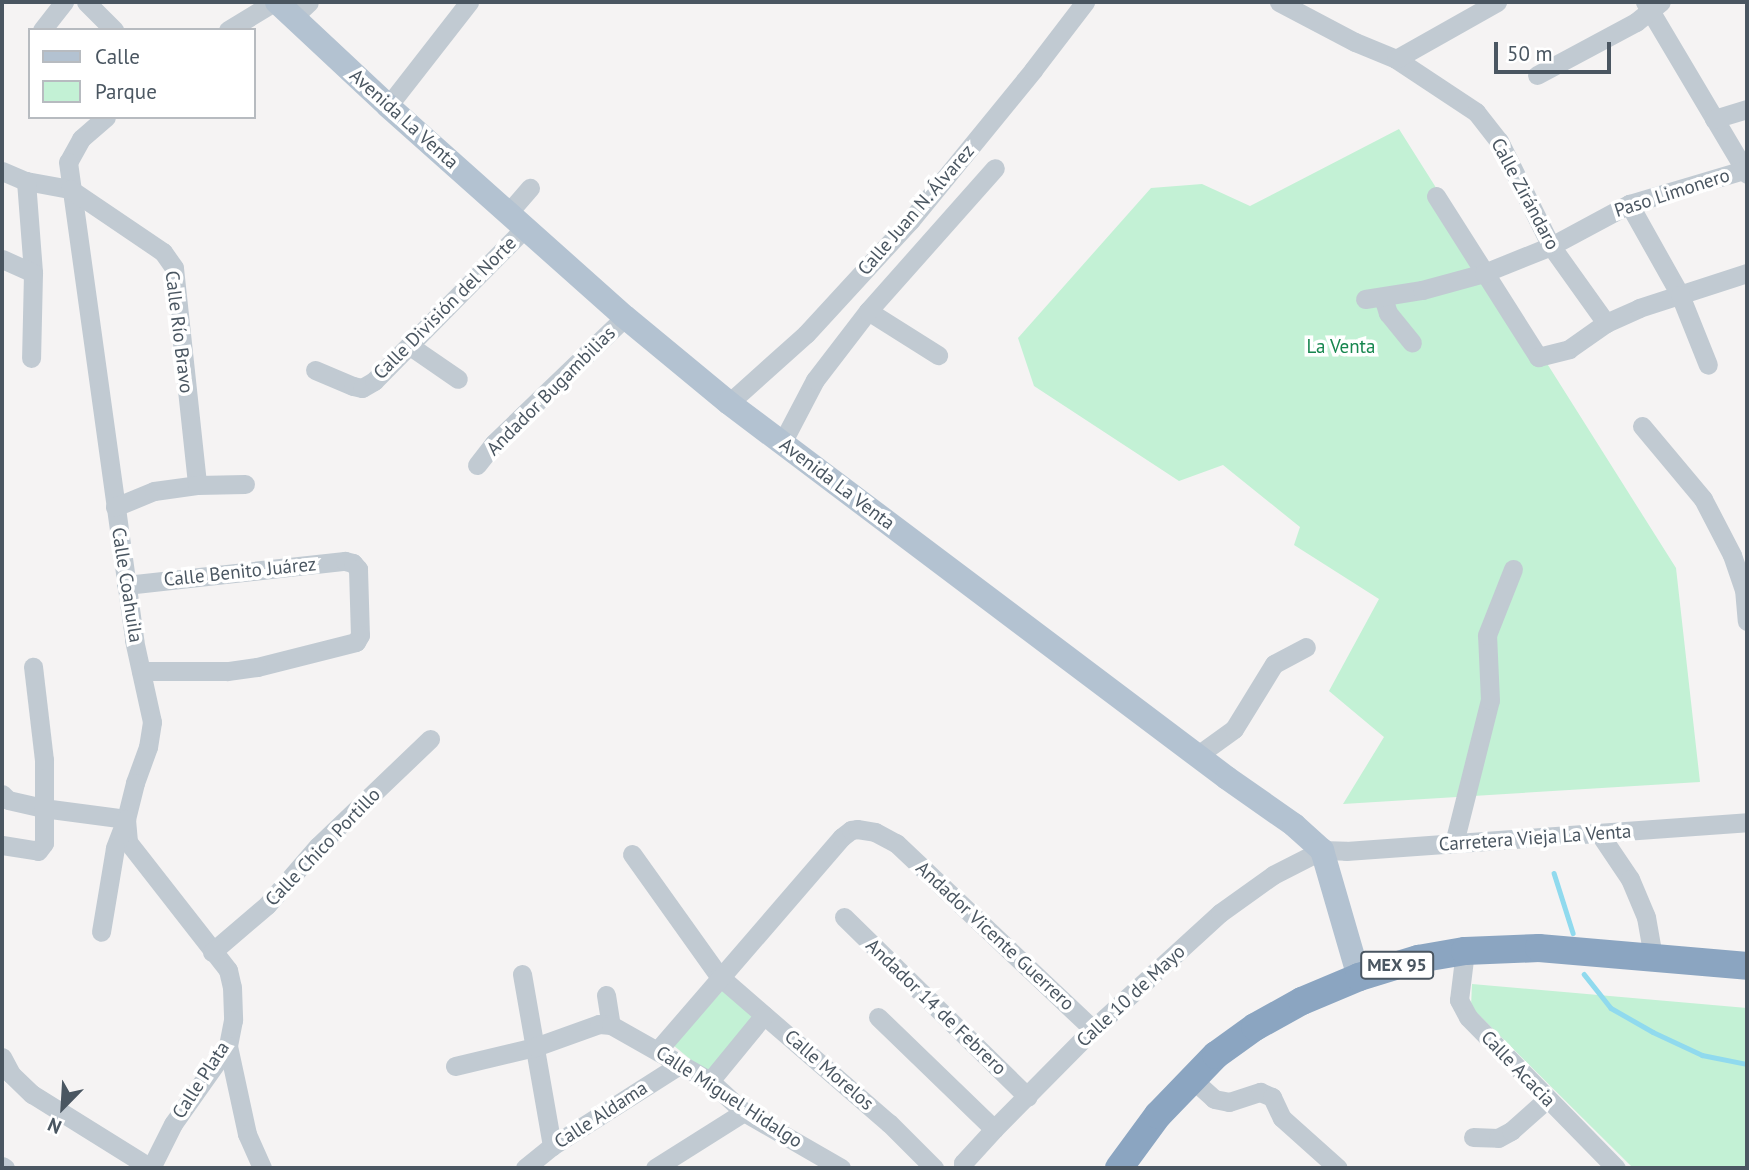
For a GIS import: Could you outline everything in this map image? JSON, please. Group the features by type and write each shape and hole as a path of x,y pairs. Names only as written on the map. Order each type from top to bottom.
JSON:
{"highway":[{"name":"MEX 95","path":"1119,1168 1137,1141 1191,1078 1216,1055 1255,1027 1302,1001 1359,977 1418,959 1465,951 1539,948 1747,965"}],"main road":[{"name":"Avenida La Venta","path":"288,6 388,106 625,317 729,403 1294,825 1322,850"},
{"path":"1322,850 1359,977"}],"street":[{"path":"44,28 64,2"},
{"path":"86,2 112,28"},
{"path":"388,106 469,2"},
{"name":"Calle Juan N. Álvarez","path":"729,403 806,334 910,221 1034,70 1085,2"},
{"name":"Calle Zirándaro","path":"1279,2 1355,42 1396,59 1476,112 1499,141 1551,246 1606,323"},
{"path":"1396,59 1497,2"},
{"path":"1537,75 1614,35 1653,4 1714,119 1746,172"},
{"path":"233,28 288,6"},
{"path":"1714,119 1747,109"},
{"path":"2,171 26,181 70,189 68,162 81,139 104,119"},
{"path":"782,443 815,380 867,311 995,169"},
{"name":"Paso Limonero","path":"1412,344 1374,298 1484,273 1551,246 1629,204 1746,172"},
{"path":"26,181 33,273 31,358"},
{"name":"Calle División del Norte","path":"315,370 362,388 410,346 518,219 530,188"},
{"name":"Calle Río Bravo","path":"70,189 163,252 174,268 197,485"},
{"name":"Calle Coahuila","path":"70,189 115,507 141,671 152,722 148,747 126,819 128,842 212,952"},
{"path":"1436,196 1538,357 1569,349 1606,323 1747,272"},
{"path":"1629,204 1680,295 1708,365"},
{"path":"2,259 33,273"},
{"path":"867,311 937,355"},
{"name":"Andador Bugambilias","path":"477,465 495,443 625,317"},
{"path":"410,346 458,379"},
{"path":"1642,426 1703,499 1732,555 1744,589 1747,621"},
{"path":"115,507 155,491 197,485 245,484"},
{"name":"Calle Benito Juárez","path":"127,584 345,561 353,563 358,569 360,635 356,642 257,667 227,671 141,671"},
{"path":"1454,844 1490,700 1487,635 1513,569"},
{"path":"1198,755 1234,729 1273,664 1306,647"},
{"path":"2,845 38,851 43,848 44,760 33,667"},
{"name":"Calle Chico Portillo","path":"212,952 260,912 318,846 430,739"},
{"path":"5,797 43,808 126,819 115,848 101,932"},
{"name":"Carretera Vieja La Venta","path":"1322,850 1454,844 1747,822"},
{"name":"Andador Vicente Guerrero","path":"719,976 808,880 842,837 857,829 875,832 896,843 1093,1029"},
{"path":"1599,833 1630,879 1646,917 1653,956"},
{"name":"Calle 10 de Mayo","path":"959,1167 1093,1029 1220,913 1273,875 1322,850"},
{"name":"Calle Morelos","path":"632,854 719,976 889,1122 934,1168"},
{"name":"Andador 14 de Febrero","path":"844,917 1028,1097"},
{"name":"Calle Acacia","path":"1465,951 1459,1000 1468,1017 1616,1168"},
{"name":"Calle Plata","path":"151,1168 173,1124 228,1046 233,1020 232,987 228,970 212,952"},
{"path":"522,974 552,1146"},
{"path":"658,1050 719,976"},
{"path":"455,1066 535,1047 599,1024 611,1025 606,995"},
{"path":"710,1081 764,1015"},
{"path":"878,1017 994,1129"},
{"name":"Calle Miguel Hidalgo","path":"611,1025 710,1081 744,1112 841,1168"},
{"path":"228,1046 247,1134 262,1168"},
{"path":"2,1056 11,1074 32,1094 151,1168"},
{"name":"Calle Aldama","path":"525,1168 552,1146 679,1065"},
{"path":"1191,1078 1214,1099 1229,1102 1247,1094 1261,1092 1272,1097 1282,1118 1338,1168"},
{"path":"1473,1137 1498,1138 1511,1131 1547,1099"},
{"path":"655,1168 744,1112"}],"green space":[{"name":"La Venta","path":"1399,129 1676,568 1700,782 1343,804 1384,737 1329,691 1379,599 1294,545 1300,527 1223,465 1179,481 1034,386 1018,338 1151,188 1202,184 1250,206"},
{"path":"1472,984 1747,1008 1747,1168 1633,1168 1471,1007"},
{"path":"725,988 754,1017 708,1074 673,1045"}],"waterway":[{"path":"1554,873 1573,933"},
{"path":"1584,974 1611,1008 1653,1032 1702,1055 1747,1064"}]}
